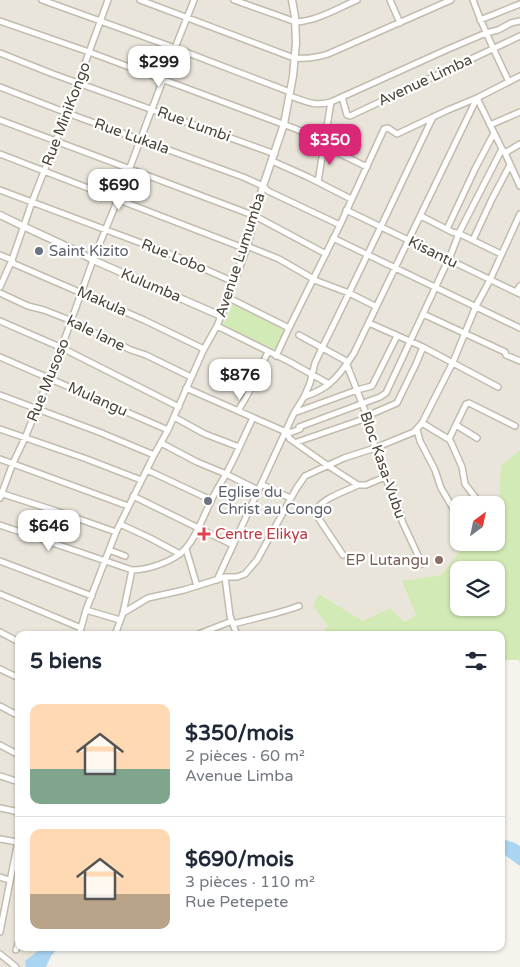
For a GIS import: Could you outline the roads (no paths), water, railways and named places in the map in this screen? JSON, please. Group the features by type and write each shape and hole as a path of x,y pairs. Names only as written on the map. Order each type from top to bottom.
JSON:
{"street":[{"name":"Avenue Limba","path":"42,0 175,48 314,104 331,102 446,50 520,20"},
{"name":"Rue MiniKongo","path":"0,287 12,260 108,0"},
{"path":"140,0 294,58 306,59 316,57 451,0"},
{"name":"Rue Musoso","path":"1,495 62,348 93,260 194,0"},
{"path":"234,0 296,22 316,18 343,3 357,0"},
{"name":"Avenue Lumumba","path":"81,631 86,610 116,532 168,430 229,298 284,124 290,94 296,43 296,22 292,0"},
{"path":"390,0 400,22"},
{"path":"473,0 492,49 509,82"},
{"path":"480,20 520,4"},
{"path":"0,21 284,124 306,133 324,146 366,167"},
{"name":"Avenue Limba","path":"342,97 347,115 350,116 520,36"},
{"name":"Rue Lumbi","path":"0,53 152,109 273,157 351,199"},
{"path":"276,356 384,130 388,128 397,134 520,76"},
{"name":"Rue Lukala","path":"0,87 244,177 263,186 268,191 340,225"},
{"path":"476,98 520,186"},
{"path":"304,397 329,384 354,353 476,98"},
{"path":"318,182 331,102"},
{"path":"490,125 520,112"},
{"path":"217,580 294,413 304,397 315,363 433,117"},
{"path":"0,120 255,216 326,254"},
{"path":"447,229 494,133"},
{"path":"186,388 286,432 298,430 300,429 299,427 380,397 386,393 460,231 504,151 520,144"},
{"path":"0,154 279,260 314,279 375,306"},
{"path":"474,240 492,199 510,165"},
{"name":"Rue Lobo","path":"0,190 173,255 234,282"},
{"name":"Kisantu","path":"346,210 518,293"},
{"path":"123,613 148,598 225,577 237,577 246,574 257,560 304,476 416,430 422,423 453,362 476,306 520,214"},
{"name":"Kulumba","path":"0,215 76,250 93,260 221,316"},
{"path":"420,216 501,254"},
{"path":"333,238 520,328"},
{"name":"Makula","path":"0,255 12,260 14,264 82,292 204,349"},
{"path":"518,293 520,286"},
{"name":"kale lane","path":"0,293 28,306 72,321 191,377"},
{"path":"229,298 290,328"},
{"path":"423,314 505,352 506,355 520,361"},
{"path":"0,321 62,348 179,407"},
{"path":"368,323 411,341 498,386"},
{"path":"217,326 290,362 329,384"},
{"path":"299,336 347,364"},
{"path":"294,413 374,384 397,336"},
{"path":"297,442 355,422 396,403 423,347"},
{"path":"238,411 268,352"},
{"name":"Mulangu","path":"0,357 168,430"},
{"name":"Bloc Kasa-Vubu","path":"347,364 367,416 374,448 402,521 422,564"},
{"path":"0,395 154,455"},
{"path":"449,439 466,404 469,403 515,426"},
{"path":"174,417 189,426 239,447"},
{"path":"0,525 132,570 152,568 186,549 253,418"},
{"path":"422,423 449,439 462,467 466,484 474,496"},
{"path":"456,425 477,438"},
{"path":"0,429 141,480"},
{"path":"416,430 435,470 440,488 450,504"},
{"path":"286,432 290,438 358,485"},
{"path":"161,443 258,490"},
{"path":"0,459 128,506"},
{"path":"147,470 211,500"},
{"path":"343,555 315,514 316,510 331,497 358,485 366,485 385,477"},
{"path":"261,484 290,498"},
{"path":"1,495 56,511 116,532"},
{"path":"133,496 233,545"},
{"path":"120,524 180,554"},
{"path":"186,549 197,586"},
{"path":"109,550 125,556"},
{"path":"0,562 92,596"},
{"path":"116,631 123,613 132,570"},
{"path":"225,577 228,607 236,631"},
{"path":"0,594 81,628"},
{"path":"207,631 233,622 277,614 299,606"},
{"path":"86,610 120,620"},
{"path":"0,632 15,640"},
{"path":"0,669 15,676"},
{"path":"0,706 15,714"},
{"path":"0,745 15,753"},
{"path":"0,776 15,781"},
{"path":"0,808 15,811"},
{"path":"0,839 15,839"},
{"path":"0,932 2,908 15,853"},
{"path":"0,877 9,880"},
{"path":"0,954 16,967"}],"water":[{"path":"505,839 520,846 520,866 505,855"},
{"path":"37,951 55,951 46,967 26,967 25,961"}],"place":[{"name":"Saint Kizito","path":"39,251"},
{"name":"Eglise du Christ au Congo","path":"208,501"},
{"name":"Centre Elikya","path":"204,534"},
{"name":"EP Lutangu","path":"439,560"}]}
